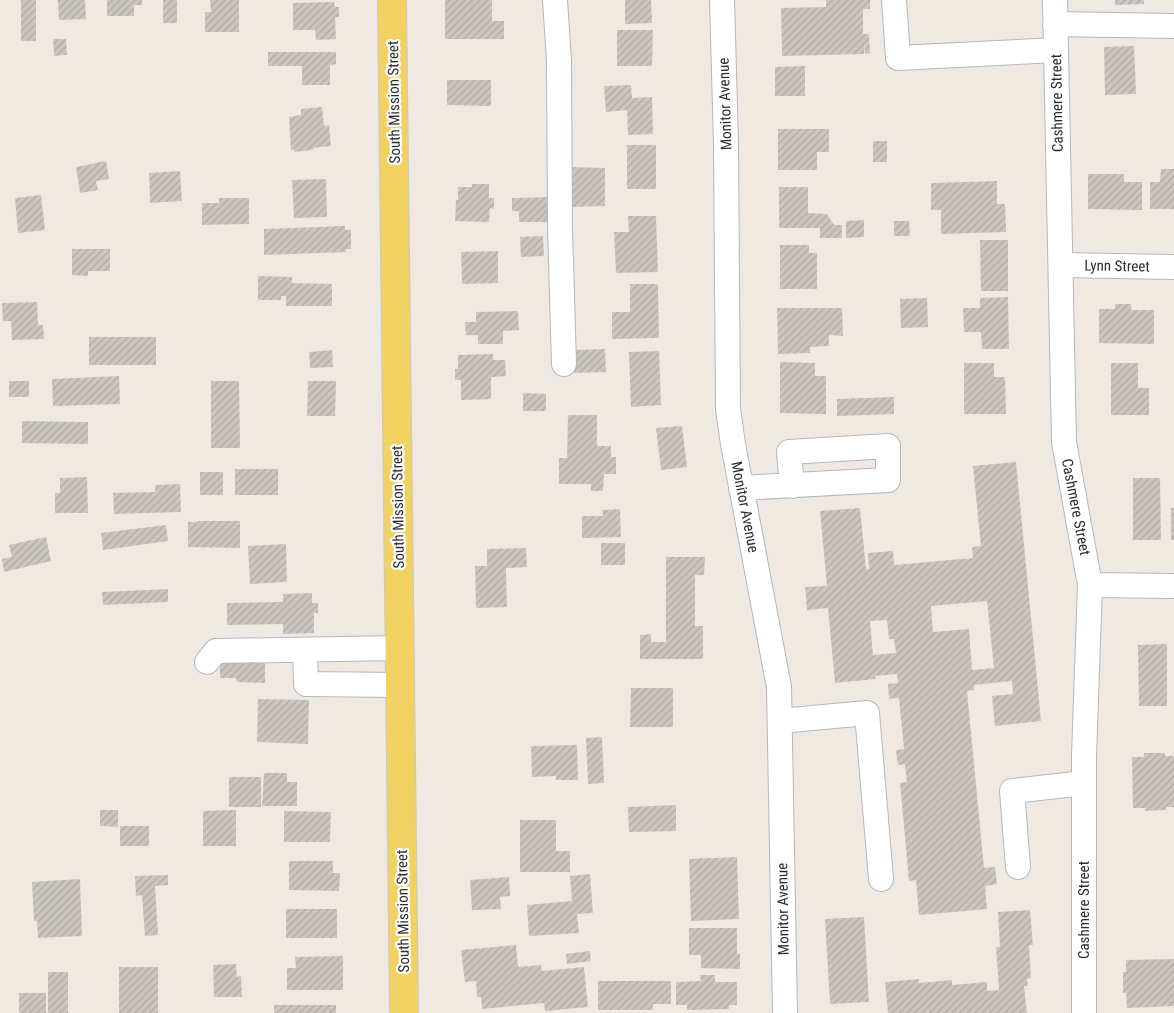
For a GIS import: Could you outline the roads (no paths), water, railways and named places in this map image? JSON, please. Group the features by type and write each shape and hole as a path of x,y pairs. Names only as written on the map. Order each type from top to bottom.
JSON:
{"main road":[{"name":"South Mission Street","path":"392,0 404,1013"}],"street":[{"path":"555,0 560,61 564,364"},
{"name":"Monitor Avenue","path":"722,0 726,144 728,409 779,688 785,1013"},
{"path":"894,0 898,58 1056,50"},
{"name":"Cashmere Street","path":"1055,0 1064,442 1090,585 1084,782 1084,1013"},
{"path":"1055,24 1174,26"},
{"name":"Lynn Street","path":"1061,265 1174,267"},
{"path":"741,488 792,486"},
{"path":"1090,585 1174,586"},
{"path":"207,662 216,651 399,648"},
{"path":"305,650 306,684 400,685"},
{"path":"780,721 867,713 881,879"},
{"path":"1018,867 1012,791 1084,782"}]}
